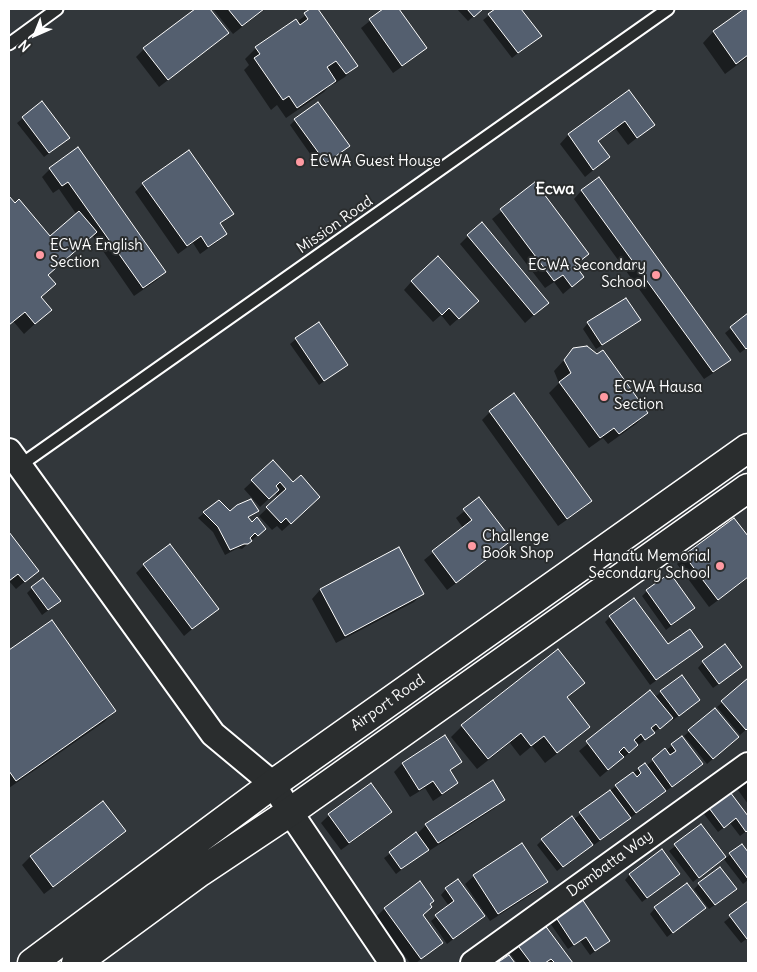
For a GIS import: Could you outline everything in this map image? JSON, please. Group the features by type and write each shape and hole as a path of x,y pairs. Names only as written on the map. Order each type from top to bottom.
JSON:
{"main road":[{"name":"Airport Road","path":"32,963 274,784 748,448"},
{"path":"76,963 200,872 290,812 748,488"}],"street":[{"path":"14,458 213,734 274,784 290,812 392,963"},
{"name":"Dambatta Way","path":"473,963 748,765"}],"lane":[{"path":"9,44 57,9"},
{"name":"Mission Road","path":"14,458 668,9"}],"building":[{"path":"195,9 210,9 229,33 168,80 143,48"},
{"path":"228,9 264,9 242,26"},
{"path":"310,9 318,9 358,66 346,74 336,61 327,67 336,81 297,108 289,96 283,100 254,58 260,54 255,47 296,19 300,25 308,19 304,13"},
{"path":"383,9 399,9 427,48 402,66 369,19"},
{"path":"467,9 483,9 474,17"},
{"path":"495,9 521,9 542,36 518,53 488,14"},
{"path":"744,9 748,9 748,55 736,64 713,31"},
{"path":"629,90 655,125 637,138 625,121 598,141 610,157 593,170 568,134"},
{"path":"42,101 70,138 49,153 22,117"},
{"path":"318,102 350,146 326,163 294,119"},
{"path":"78,147 166,272 143,288 68,182 62,186 49,168"},
{"path":"189,150 234,214 220,223 227,234 208,247 201,236 187,246 142,183"},
{"name":"ECWA Secondary School","path":"599,177 731,360 713,372 581,190"},
{"name":"ECWA Secondary School","path":"535,182 589,254 575,265 584,277 572,287 563,275 554,281 500,209"},
{"name":"ECWA English Section","path":"9,196 15,203 19,199 50,236 79,211 97,232 48,275 56,284 41,297 52,310 35,324 25,312 9,325"},
{"path":"482,222 549,303 534,315 467,235"},
{"path":"438,256 479,301 459,319 449,308 442,315 411,281"},
{"name":"ECWA Secondary School","path":"626,298 641,320 602,345 587,322"},
{"path":"748,313 748,347 746,349 730,327"},
{"path":"319,322 348,365 324,381 295,338"},
{"name":"ECWA Hausa Section","path":"587,346 597,354 603,350 648,413 619,434 614,428 600,438 559,382 571,373 564,360 573,348"},
{"path":"514,393 592,501 567,519 489,411"},
{"path":"273,460 293,482 301,475 320,497 291,524 286,518 281,523 266,507 286,489 280,482 276,486 279,490 269,499 251,480"},
{"name":"Challenge Book Shop","path":"479,497 512,540 456,583 432,551 472,520 463,509"},
{"path":"251,499 259,511 248,517 252,522 257,517 266,529 258,536 255,533 250,538 252,541 248,544 230,550 218,527 203,512 219,500 230,511 237,505"},
{"name":"Hanatu Memorial Secondary School","path":"734,518 748,536 748,577 718,600 684,555"},
{"path":"9,532 39,571 25,582 18,574 9,581"},
{"path":"170,544 219,609 192,629 143,564"},
{"path":"399,547 424,594 345,636 320,589"},
{"path":"670,573 695,608 671,625 646,590"},
{"path":"43,578 61,601 48,610 31,587"},
{"path":"634,598 668,644 690,629 703,647 656,680 609,616"},
{"path":"52,620 116,711 16,781 9,771 9,650"},
{"path":"725,644 742,667 719,684 702,661"},
{"path":"558,649 585,683 567,697 590,727 557,753 544,736 531,746 521,733 488,759 461,725"},
{"path":"682,675 700,700 679,716 660,691"},
{"path":"748,678 748,728 746,730 721,701"},
{"path":"650,690 673,718 660,729 656,724 651,728 655,733 645,740 641,734 634,740 638,745 629,753 624,747 619,752 624,757 608,770 586,741"},
{"path":"715,708 739,737 713,759 688,730"},
{"path":"445,735 462,762 450,770 458,783 442,794 433,781 419,790 402,763"},
{"path":"682,736 703,764 672,787 652,759 665,748 670,755 676,751 671,744"},
{"path":"645,763 666,791 636,813 615,785 633,772 637,777 641,773 638,768"},
{"path":"493,780 505,800 438,843 425,824"},
{"path":"371,783 392,812 349,843 328,814"},
{"path":"610,790 631,818 600,840 579,812"},
{"path":"730,792 748,816 748,830 746,832 736,818 724,828 709,808"},
{"path":"103,801 126,831 53,887 30,856"},
{"path":"572,816 593,845 563,867 541,839"},
{"path":"701,824 726,857 699,878 674,844"},
{"path":"416,832 429,850 401,869 389,852"},
{"path":"522,843 548,882 498,914 473,875"},
{"path":"742,844 748,852 748,879 729,853"},
{"path":"662,849 680,874 647,898 629,874"},
{"path":"720,867 737,889 715,905 698,883"},
{"path":"458,879 485,916 453,939 435,915 454,901 445,888"},
{"path":"420,881 434,901 430,904 432,907 423,915 443,943 421,959 384,908"},
{"path":"687,883 706,908 673,933 654,907"},
{"path":"582,899 610,941 595,951 586,937 574,945 555,916"},
{"path":"748,901 748,938 747,939 729,915"},
{"path":"544,924 573,963 555,963 551,959 545,963 531,963 516,943"},
{"path":"509,955 515,963 497,963"}],"place":[{"name":"ECWA Guest House","path":"300,162"},
{"name":"ECWA English Section","path":"40,255"},
{"name":"ECWA Secondary School","path":"656,275"},
{"name":"ECWA Hausa Section","path":"604,397"},
{"name":"Challenge Book Shop","path":"472,546"},
{"name":"Hanatu Memorial Secondary School","path":"720,566"}],"district":[{"name":"Ecwa","path":"555,189"}]}
